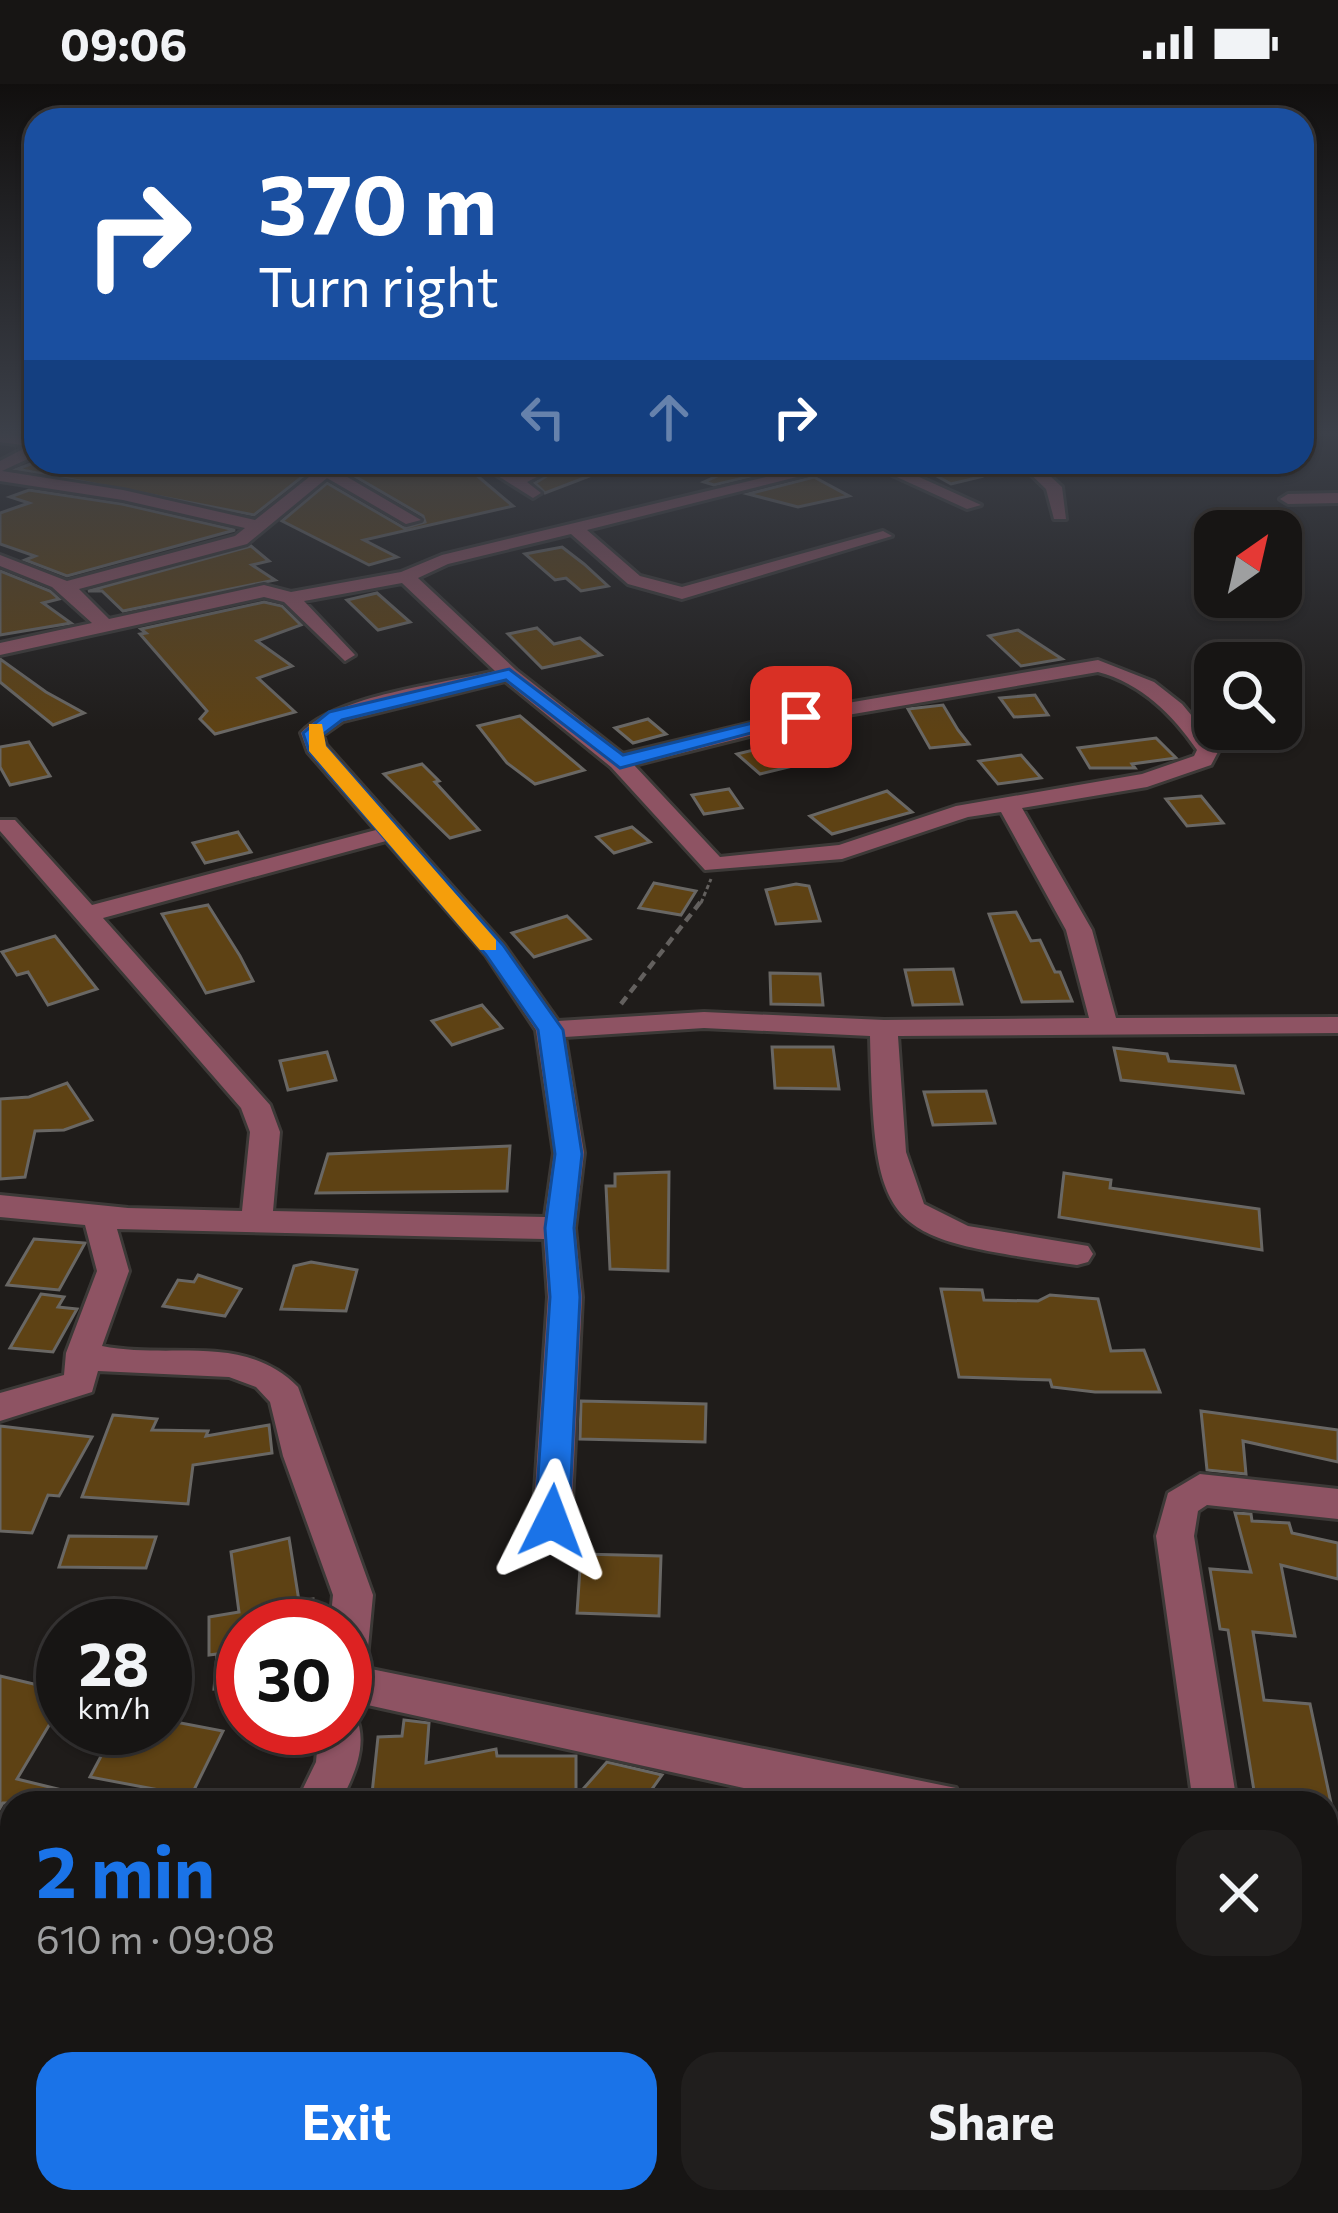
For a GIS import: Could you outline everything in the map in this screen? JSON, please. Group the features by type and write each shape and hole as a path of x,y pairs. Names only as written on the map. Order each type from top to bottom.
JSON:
{"street":[{"path":"70,586 241,540 248,532"},
{"path":"0,649 245,592 291,598 406,577 442,560 572,532"},
{"path":"580,532 634,580 682,593 883,536"},
{"path":"0,560 43,571 70,586 105,626"},
{"path":"406,577 509,674 620,762 715,865 842,852 964,811 1169,776 1203,760 1208,750 1182,716 1154,692 1133,677 1098,666 801,717 620,762"},
{"path":"291,598 345,655"},
{"path":"509,674 365,707 317,726 316,747 394,832 464,922 494,950 550,1030 568,1154 560,1228 565,1297 552,1521"},
{"path":"1008,804 1079,930 1104,1025"},
{"path":"7,825 255,1105 265,1132 257,1220"},
{"path":"89,914 394,832"},
{"path":"550,1030 608,1023 724,1020 884,1028 1338,1025"},
{"path":"884,1028 892,1140 904,1199 915,1214 967,1235 1077,1254"},
{"path":"0,1206 98,1216 560,1228"},
{"path":"0,1407 80,1383 83,1352 113,1271 98,1216"},
{"path":"83,1352 108,1361 232,1364 268,1378 286,1397 301,1456 353,1599"},
{"path":"1213,1791 1174,1536 1181,1504 1200,1489 1338,1504"},
{"path":"372,1684 818,1791"},
{"path":"323,1791 338,1755"}],"path":[{"path":"608,1023 659,952 706,904 715,865"}],"building":[{"path":"0,532 226,532 67,576 25,560 35,556 0,544"},
{"path":"304,532 398,532 364,540 397,557 369,565"},
{"path":"251,546 269,561 252,565 275,580 123,611 102,591 88,591"},
{"path":"562,547 608,586 581,591 566,578 555,580 525,554"},
{"path":"0,571 50,591 59,599 43,603 71,623 0,635"},
{"path":"377,593 410,622 378,630 347,600"},
{"path":"264,602 282,606 301,625 257,641 292,666 258,678 295,712 215,734 200,719 207,711 140,634 146,633 141,629"},
{"path":"537,628 554,644 580,638 601,655 542,668 508,634"},
{"path":"1018,630 1062,659 1021,666 989,636"},
{"path":"0,659 84,713 53,725 0,682"},
{"path":"1035,695 1048,715 1014,717 1000,698"},
{"path":"943,705 969,744 930,748 908,709"},
{"path":"520,716 584,770 535,784 507,763 478,726"},
{"path":"648,719 666,734 633,743 615,728"},
{"path":"1156,738 1176,758 1132,764 1135,768 1090,768 1078,748"},
{"path":"29,742 50,776 10,785 0,767 0,747"},
{"path":"774,745 797,765 760,774 737,754"},
{"path":"1021,755 1041,778 998,784 979,761"},
{"path":"422,764 479,830 450,838 384,774"},
{"path":"729,789 742,808 704,814 692,795"},
{"path":"887,791 912,812 832,834 810,816"},
{"path":"1201,796 1223,823 1187,826 1166,799"},
{"path":"632,827 650,842 614,853 597,837"},
{"path":"238,832 251,852 205,863 193,843"},
{"path":"654,883 696,891 681,915 639,908"},
{"path":"809,886 820,921 776,924 766,890"},
{"path":"208,905 253,981 206,993 162,914"},
{"path":"1016,912 1031,941 1040,940 1072,1001 1022,1002 989,914"},
{"path":"567,916 590,939 534,957 512,933"},
{"path":"55,936 97,989 48,1005 28,972 17,975 2,952"},
{"path":"953,969 962,1004 913,1005 905,970"},
{"path":"770,973 820,974 823,1005 771,1004"},
{"path":"482,1005 502,1028 452,1045 432,1021"},
{"path":"772,1047 833,1047 839,1089 775,1088"},
{"path":"1114,1048 1167,1054 1169,1061 1235,1066 1243,1093 1121,1080"},
{"path":"327,1052 336,1080 288,1090 280,1061"},
{"path":"67,1083 92,1120 64,1130 35,1131 25,1177 0,1179 0,1099 29,1097"},
{"path":"986,1091 995,1123 933,1125 924,1092"},
{"path":"510,1146 507,1191 316,1193 328,1154"},
{"path":"669,1172 668,1271 610,1269 606,1186 615,1186 615,1174"},
{"path":"1064,1173 1111,1180 1110,1188 1259,1209 1262,1250 1059,1217"},
{"path":"34,1239 85,1243 59,1290 7,1285"},
{"path":"311,1262 357,1270 346,1311 281,1309 294,1266"},
{"path":"198,1275 241,1289 225,1316 163,1306 178,1280 194,1282"},
{"path":"941,1289 982,1290 984,1300 1038,1301 1050,1295 1098,1299 1111,1351 1144,1350 1160,1392 1095,1392 1052,1387 1050,1380 959,1377"},
{"path":"41,1294 64,1297 58,1307 77,1309 53,1352 10,1348"},
{"path":"581,1401 706,1404 705,1442 580,1439"},
{"path":"1201,1411 1338,1430 1338,1462 1243,1441 1246,1474 1207,1470"},
{"path":"113,1415 157,1419 152,1430 208,1431 206,1436 269,1425 272,1453 193,1465 188,1504 82,1497"},
{"path":"0,1426 92,1437 59,1496 48,1495 32,1533 0,1531"},
{"path":"1235,1513 1251,1514 1252,1521 1289,1523 1292,1533 1338,1543 1338,1579 1281,1565 1295,1636 1253,1632 1264,1700 1310,1704 1328,1791 1254,1791 1228,1630 1220,1629 1210,1569 1251,1572"},
{"path":"69,1536 156,1537 146,1568 59,1567"},
{"path":"289,1538 299,1599 237,1599 231,1552"},
{"path":"581,1554 661,1556 659,1616 577,1613"},
{"path":"216,1616 216,1654 209,1655 209,1617"},
{"path":"0,1676 36,1685 36,1747 17,1779 66,1791 0,1791"},
{"path":"404,1720 429,1723 426,1763 496,1749 497,1756 576,1756 576,1791 372,1791 378,1737 402,1736"},
{"path":"192,1725 216,1730 216,1745 193,1791 164,1791 90,1777 102,1755 192,1755"},
{"path":"607,1762 662,1775 651,1791 581,1791"}],"slow traffic":[{"path":"315,728 316,747 377,811 464,922 488,945"}],"route":[{"path":"552,1521 565,1297 560,1228 568,1154 550,1030 494,950 464,922 421,862 316,747 312,733 325,720 365,707 509,674 620,762 801,717"}]}
